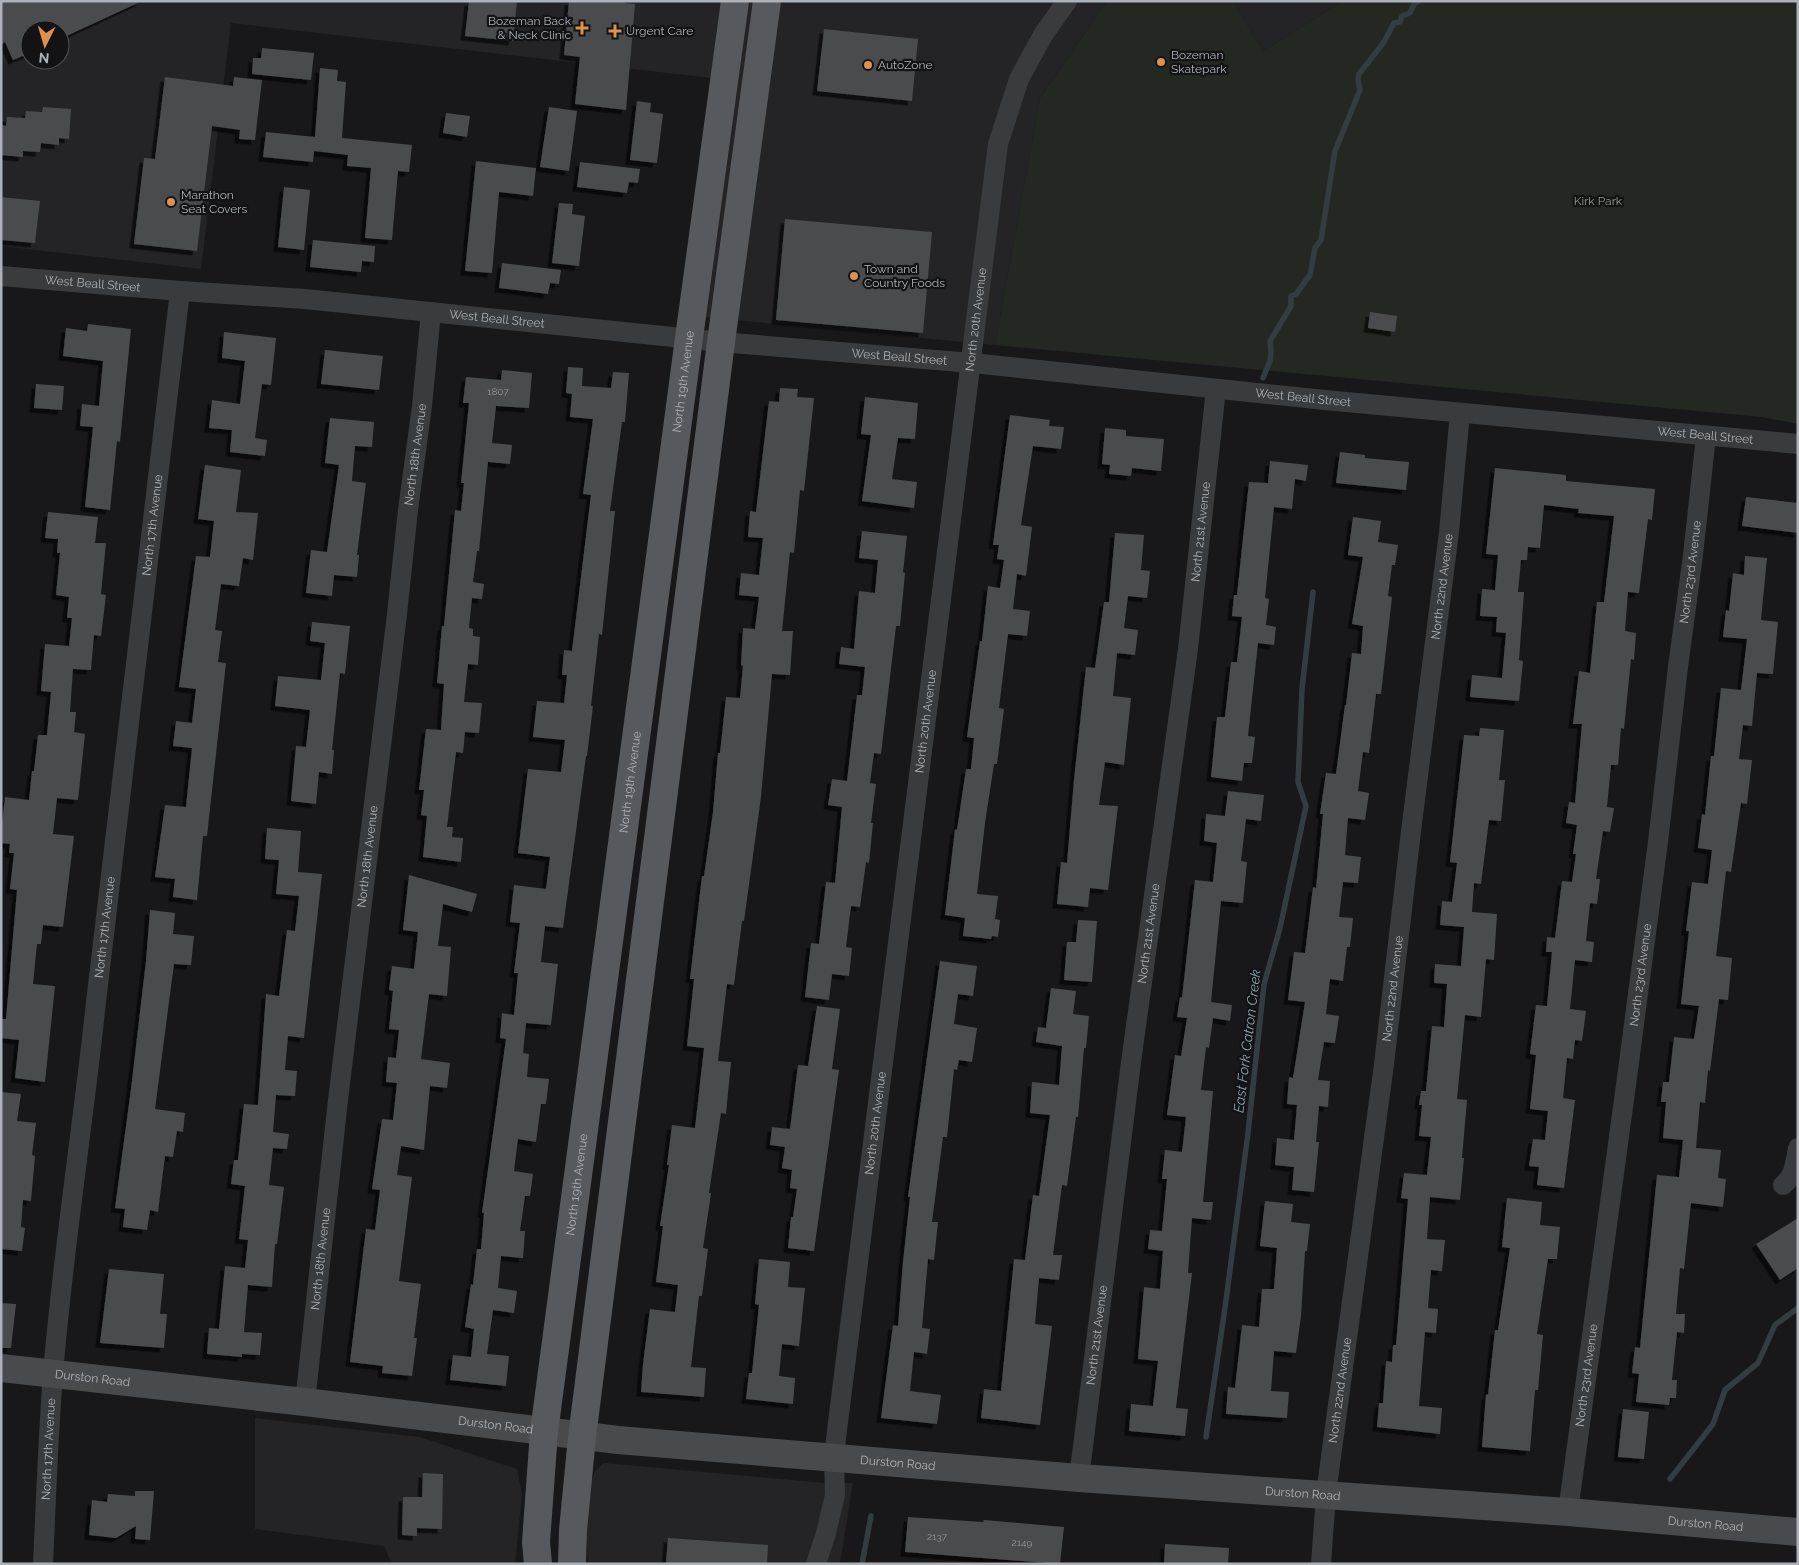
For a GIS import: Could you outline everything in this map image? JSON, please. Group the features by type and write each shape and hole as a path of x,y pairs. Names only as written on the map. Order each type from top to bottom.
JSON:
{"main road":[{"name":"North 19th Avenue","path":"538,1564 536,1542 544,1432 735,1"},
{"path":"572,1564 573,1530 582,1437 721,342 767,1"},
{"name":"Durston Road","path":"1,1368 305,1402 582,1437 1080,1478 1568,1512 1798,1532"}],"street":[{"name":"North 20th Avenue","path":"816,1564 835,1495 834,1458 998,144 1020,79 1043,35 1067,1"},
{"name":"West Beall Street","path":"1,276 305,299 721,342 972,363 1460,413 1798,444"},
{"name":"North 17th Avenue","path":"43,1564 53,1374 65,1256 120,808 180,291"},
{"name":"North 18th Avenue","path":"305,1402 408,510 422,406 431,312"},
{"name":"North 21st Avenue","path":"1080,1478 1131,1062 1187,658 1216,389"},
{"name":"North 22nd Avenue","path":"1321,1564 1326,1494 1384,1064 1449,532 1460,413"},
{"name":"North 23rd Avenue","path":"1568,1512 1658,842 1706,436"},
{"path":"1783,1185 1789,1181 1794,1171 1798,1148"}],"shaded area":[{"path":"1,1 1107,1 1040,98 995,345 703,317 738,81 231,23 201,269 1,246"},
{"path":"1233,1 1343,1 1263,51"},
{"path":"255,1418 420,1437 517,1469 522,1494 515,1564 392,1564 384,1546 255,1529"},
{"path":"604,1463 824,1483 853,1483 840,1564 588,1564 585,1498 595,1471"}],"green space":[{"name":"Kirk Park","path":"1107,1 1233,1 1263,51 1343,1 1798,1 1798,424 1762,417 995,345 1040,98"}],"building":[{"path":"1,1 142,1 70,34 70,20 20,20 20,57 13,60 5,42 1,44"},
{"path":"469,1 517,1 513,41 465,36"},
{"path":"569,1 625,1 625,3 635,4 626,110 575,104 580,57 564,55"},
{"name":"AutoZone","path":"824,29 918,39 912,101 817,91"},
{"path":"262,48 314,53 311,80 252,74 253,58 261,58"},
{"path":"320,68 338,70 337,81 346,82 342,138 412,145 409,172 398,171 392,240 365,238 371,168 347,166 348,155 314,151 313,162 263,157 266,132 315,137"},
{"name":"Marathon Seat Covers","path":"165,77 233,86 234,77 262,80 255,140 239,139 240,130 212,126 197,251 134,244 144,158 155,159"},
{"path":"637,101 651,103 650,112 663,114 657,163 630,160"},
{"path":"43,107 71,109 69,139 59,138 59,145 41,143 40,152 23,151 23,157 1,155 1,125 6,126 7,117 25,118 26,111 42,112"},
{"path":"549,107 577,111 569,171 540,167"},
{"path":"446,113 470,116 467,137 443,133"},
{"path":"476,161 536,168 533,196 499,192 492,273 465,271"},
{"path":"580,162 640,169 638,183 629,182 627,193 577,187"},
{"path":"284,187 310,190 304,250 278,247"},
{"path":"1,197 40,201 35,243 1,240"},
{"path":"559,203 573,204 572,214 585,216 579,266 552,263"},
{"name":"Town and Country Foods","path":"785,219 932,232 923,333 776,320"},
{"path":"313,240 375,246 374,262 362,261 361,272 310,267"},
{"path":"502,263 561,270 559,284 550,283 548,294 499,288"},
{"path":"1370,312 1397,316 1395,332 1368,328"},
{"path":"88,324 131,329 120,442 117,441 110,510 85,507 93,427 80,426 82,404 99,406 103,361 63,356 66,328 87,331"},
{"path":"224,332 276,338 271,385 262,384 255,438 267,440 265,456 230,452 232,430 209,428 212,400 240,404 245,361 222,358"},
{"path":"325,350 383,356 379,390 321,384"},
{"path":"568,367 583,368 582,386 611,388 613,372 629,373 625,422 622,422 610,511 615,511 602,635 599,634 587,756 563,928 545,926 541,962 558,964 551,1025 526,1023 523,1053 529,1054 527,1077 549,1079 546,1104 541,1104 536,1142 518,1139 514,1171 533,1174 530,1196 525,1196 520,1231 525,1231 523,1258 501,1256 498,1288 517,1291 514,1313 493,1310 487,1354 509,1356 506,1386 450,1380 453,1355 471,1357 474,1329 465,1327 471,1284 473,1285 477,1249 481,1249 484,1213 482,1213 506,1039 500,1038 502,1013 514,1015 518,973 514,973 520,923 510,922 514,885 546,889 550,857 518,853 528,769 561,772 565,740 533,737 537,701 564,703 567,675 562,675 564,650 572,651 591,495 583,494 593,419 570,417 572,394 566,393"},
{"path":"502,370 532,373 529,408 496,406 492,443 512,445 510,464 488,462 479,551 477,551 473,582 484,584 482,599 472,598 469,628 473,629 473,636 480,637 478,665 468,664 464,702 482,703 479,733 465,732 463,753 456,752 447,827 453,827 452,837 463,838 461,862 423,857 427,816 421,815 424,790 419,790 426,729 441,730 444,684 437,683 455,510 461,511 464,483 461,483 469,403 463,403 466,377 501,380"},
{"path":"36,384 64,386 62,410 34,408"},
{"path":"780,388 798,389 797,397 814,398 804,491 800,490 794,553 790,552 782,631 793,631 790,675 772,674 761,797 744,921 742,921 734,985 727,984 718,1061 731,1062 726,1114 721,1113 709,1193 711,1193 703,1248 708,1249 702,1296 699,1296 691,1367 706,1368 704,1397 641,1392 650,1309 675,1312 678,1285 656,1282 663,1226 660,1226 669,1165 667,1165 672,1125 695,1128 704,1048 687,1046 694,979 690,979 702,876 704,876 713,812 718,753 720,753 726,697 740,698 743,666 741,665 743,628 755,629 759,597 739,595 741,573 759,575 763,538 748,537 750,511 756,512 769,401 779,402"},
{"path":"865,397 918,403 915,439 898,438 892,479 917,482 914,508 862,501 871,435 861,434"},
{"path":"1010,415 1050,420 1049,426 1064,427 1061,449 1033,446 1021,525 1032,527 1026,576 1017,574 1013,609 1030,611 1027,636 1008,634 999,708 1004,709 997,764 994,764 985,823 977,894 998,896 995,919 1000,920 998,937 992,936 991,939 963,936 965,918 945,915 955,829 957,830 966,769 971,769 974,738 967,737 980,641 982,641 988,586 1000,588 1004,560 997,559 999,545 993,545"},
{"path":"330,418 374,422 372,447 355,446 352,481 366,483 357,555 359,555 357,577 334,575 332,596 306,593 311,550 327,552 339,465 325,463"},
{"path":"1105,428 1126,430 1126,436 1164,439 1161,471 1132,468 1131,476 1109,474 1110,465 1102,464"},
{"path":"1340,452 1365,455 1365,458 1409,462 1406,490 1336,483"},
{"path":"1270,461 1308,465 1306,481 1295,479 1292,509 1274,507 1265,598 1269,599 1266,625 1276,627 1274,645 1258,643 1248,736 1255,737 1252,763 1244,763 1242,781 1211,777 1217,717 1225,717 1231,662 1237,662 1242,617 1232,616 1234,595 1237,595 1249,482 1268,483"},
{"path":"205,465 241,470 236,512 258,513 253,560 243,558 239,586 221,584 215,630 222,631 218,662 226,663 207,836 203,836 197,900 173,897 175,879 155,877 165,805 186,807 192,748 173,746 176,721 192,723 196,689 179,687 196,556 210,557 214,521 198,519"},
{"path":"1495,468 1566,475 1566,481 1655,489 1652,520 1648,519 1639,593 1628,592 1625,631 1636,633 1634,660 1631,659 1624,729 1621,728 1618,765 1611,765 1607,807 1614,808 1610,832 1603,831 1596,879 1600,879 1597,904 1590,903 1586,941 1594,942 1592,962 1575,960 1570,1009 1586,1011 1582,1041 1575,1040 1573,1059 1567,1058 1563,1098 1575,1100 1564,1188 1537,1185 1539,1167 1529,1166 1533,1139 1545,1140 1548,1111 1530,1109 1536,1055 1530,1054 1536,1005 1547,1006 1552,952 1546,952 1547,937 1555,938 1562,881 1572,882 1576,854 1573,854 1577,825 1566,823 1569,802 1575,803 1582,724 1573,724 1579,671 1590,673 1597,602 1604,602 1614,516 1578,513 1579,509 1544,505 1540,548 1528,547 1527,560 1521,560 1518,592 1524,592 1519,660 1523,661 1519,701 1470,697 1472,675 1502,678 1506,633 1496,632 1497,617 1480,616 1482,589 1495,590 1498,555 1486,554"},
{"path":"1746,497 1798,503 1798,533 1742,526"},
{"path":"48,512 98,517 95,543 106,543 101,594 106,595 101,636 94,635 91,670 73,669 70,712 76,712 74,732 85,734 78,800 57,798 53,834 74,836 63,927 43,925 41,944 37,944 33,984 55,986 45,1082 15,1078 19,1040 1,1038 1,1019 6,1019 17,890 10,889 14,853 9,853 10,844 1,843 1,833 5,797 29,800 38,735 47,735 51,692 41,691 45,644 69,646 72,618 67,618 69,597 56,595 60,553 57,553 58,539 45,538"},
{"path":"1353,517 1381,521 1378,542 1398,545 1395,565 1392,565 1388,596 1392,597 1381,694 1376,694 1369,753 1363,752 1358,791 1369,793 1365,820 1348,818 1345,855 1361,857 1358,883 1343,882 1339,917 1353,918 1350,947 1347,947 1343,981 1330,979 1326,1014 1339,1016 1335,1043 1324,1042 1318,1080 1330,1081 1328,1107 1319,1106 1316,1142 1319,1142 1314,1192 1292,1190 1294,1167 1275,1165 1277,1138 1294,1140 1297,1105 1287,1104 1289,1077 1293,1078 1305,1002 1288,1000 1294,952 1305,953 1313,887 1316,888 1323,814 1320,814 1326,773 1336,774 1352,653 1361,654 1363,626 1352,624 1363,557 1348,555"},
{"path":"862,531 907,536 903,572 905,573 900,626 896,626 881,754 874,753 870,783 876,784 871,823 873,823 869,863 866,862 860,907 851,906 846,947 852,948 849,976 832,974 829,1000 805,997 811,943 819,944 826,882 835,883 842,807 828,805 832,779 847,781 857,695 862,695 865,667 839,664 841,647 854,649 859,591 875,593 878,560 859,558"},
{"path":"1115,533 1144,535 1141,570 1150,571 1147,598 1128,596 1124,628 1138,630 1135,655 1117,653 1113,696 1131,698 1124,765 1105,762 1099,805 1118,806 1108,890 1090,888 1088,907 1057,904 1061,862 1067,863 1086,667 1095,668 1104,602 1109,602"},
{"path":"1745,556 1767,558 1761,620 1778,622 1773,674 1757,673 1752,726 1743,725 1739,759 1752,760 1747,804 1741,803 1731,872 1726,871 1716,956 1732,958 1728,1000 1719,999 1705,1103 1700,1102 1696,1148 1721,1150 1718,1178 1726,1179 1723,1207 1691,1203 1684,1269 1680,1268 1676,1314 1685,1314 1684,1333 1677,1332 1672,1380 1677,1380 1676,1398 1670,1398 1669,1405 1636,1402 1639,1374 1632,1373 1635,1347 1640,1348 1657,1175 1679,1177 1683,1140 1663,1138 1666,1102 1661,1102 1663,1082 1669,1082 1674,1037 1694,1039 1699,1006 1681,1004 1689,931 1686,931 1692,882 1708,884 1712,850 1698,848 1702,814 1705,815 1711,756 1714,756 1721,688 1741,690 1747,639 1723,637 1726,610 1729,611 1733,573 1744,575"},
{"path":"312,622 350,626 345,674 340,673 332,750 334,750 332,774 319,772 316,804 291,801 296,746 306,747 310,710 275,706 278,676 321,680 325,643 310,641"},
{"path":"1480,728 1504,730 1499,780 1505,780 1501,821 1489,820 1481,884 1474,883 1472,912 1497,914 1494,960 1486,959 1481,1017 1465,1015 1457,1099 1467,1100 1460,1200 1430,1197 1427,1239 1445,1240 1442,1271 1431,1270 1428,1308 1438,1309 1436,1333 1425,1332 1419,1406 1442,1408 1440,1434 1377,1427 1379,1403 1383,1403 1386,1361 1392,1362 1393,1345 1396,1345 1408,1199 1401,1198 1404,1173 1427,1175 1431,1137 1419,1136 1422,1105 1419,1105 1421,1091 1426,1091 1432,1026 1444,1027 1447,984 1434,983 1435,964 1461,966 1464,927 1440,925 1442,901 1452,902 1457,863 1450,862 1464,735 1479,736"},
{"path":"1228,791 1264,795 1261,821 1246,819 1241,861 1247,862 1243,903 1221,901 1211,1002 1232,1005 1230,1021 1213,1018 1209,1048 1206,1047 1201,1090 1213,1091 1203,1202 1213,1202 1211,1220 1192,1218 1188,1273 1192,1273 1176,1408 1188,1409 1185,1436 1129,1431 1131,1404 1153,1406 1158,1361 1138,1359 1144,1287 1160,1289 1163,1251 1148,1249 1150,1230 1162,1231 1167,1179 1162,1179 1165,1150 1182,1152 1186,1117 1167,1115 1175,1055 1181,1056 1187,1018 1177,1017 1180,997 1182,998 1195,880 1213,882 1217,843 1204,841 1206,814 1225,816"},
{"path":"267,828 301,831 298,872 322,874 304,1038 288,1036 285,1070 297,1071 295,1096 276,1095 273,1132 289,1134 287,1149 273,1148 269,1185 284,1187 277,1244 275,1244 272,1287 248,1285 244,1332 262,1333 260,1355 242,1354 242,1357 207,1354 209,1328 219,1329 225,1266 245,1268 248,1240 239,1239 245,1186 231,1184 234,1160 238,1160 244,1104 258,1105 266,994 279,996 287,930 295,931 299,896 276,894 279,860 265,859"},
{"path":"409,875 477,894 472,912 443,904 438,946 451,947 447,996 429,994 421,1059 450,1063 447,1088 430,1086 424,1150 401,1146 397,1175 412,1177 399,1281 421,1284 414,1338 417,1338 412,1376 382,1373 383,1366 350,1362 366,1229 375,1230 380,1190 372,1189 382,1119 393,1120 397,1083 386,1082 388,1057 396,1058 399,1030 389,1029 393,991 389,990 392,966 414,969 418,932 403,930"},
{"path":"150,910 175,913 173,934 194,936 191,965 174,964 155,1109 185,1113 183,1132 177,1131 173,1157 165,1156 158,1212 150,1210 147,1230 123,1227 125,1209 115,1208 131,1089"},
{"path":"1078,920 1097,921 1092,982 1064,980 1067,942 1076,942"},
{"path":"940,961 977,966 973,996 958,994 954,1024 977,1028 972,1062 959,1060 957,1070 954,1069 947,1137 943,1137 932,1222 938,1222 934,1260 928,1259 922,1328 930,1329 927,1354 914,1352 910,1391 941,1395 937,1424 881,1418 893,1325 898,1326 910,1197 908,1197"},
{"path":"1051,988 1076,991 1073,1014 1089,1016 1086,1048 1084,1048 1078,1117 1076,1117 1067,1186 1062,1185 1053,1255 1062,1255 1059,1280 1039,1278 1035,1324 1052,1326 1040,1425 981,1418 984,1389 1001,1391 1014,1259 1025,1260 1033,1195 1039,1196 1050,1115 1030,1113 1032,1082 1059,1085 1062,1046 1036,1042 1038,1027 1046,1028"},
{"path":"817,1006 840,1009 832,1069 839,1070 814,1251 788,1248 791,1217 793,1217 797,1189 790,1188 792,1170 782,1168 785,1147 770,1145 772,1127 790,1129 798,1065 808,1066"},
{"path":"1,1092 21,1094 17,1121 36,1123 32,1155 35,1156 31,1201 23,1200 21,1227 25,1228 22,1251 1,1249"},
{"path":"1507,1198 1542,1202 1540,1225 1560,1227 1557,1259 1548,1259 1537,1334 1543,1335 1538,1390 1535,1390 1530,1451 1482,1447 1486,1394 1488,1395 1495,1330 1498,1330 1510,1248 1502,1247"},
{"path":"1265,1201 1293,1204 1291,1222 1310,1224 1307,1251 1305,1251 1301,1316 1296,1353 1274,1351 1271,1391 1289,1392 1287,1418 1226,1414 1228,1387 1235,1388 1242,1325 1259,1327 1262,1289 1274,1289 1277,1248 1260,1246"},
{"path":"1798,1218 1798,1268 1780,1280 1756,1244"},
{"path":"759,1259 790,1262 788,1287 805,1288 799,1346 782,1344 779,1376 795,1378 793,1404 746,1399 749,1373 752,1373 759,1305 755,1304"},
{"path":"109,1269 164,1274 160,1314 167,1314 164,1348 100,1343"},
{"path":"1,1303 16,1304 11,1348 1,1348"},
{"path":"1623,1409 1649,1412 1644,1459 1618,1457"},
{"path":"423,1473 443,1474 442,1529 417,1528 417,1536 402,1535 403,1497 422,1497"},
{"path":"135,1491 154,1491 150,1540 135,1539 136,1526 116,1538 89,1535 92,1500 107,1502 108,1494 135,1496"},
{"path":"908,1517 983,1522 984,1520 1064,1527 1060,1564 905,1552"},
{"path":"668,1538 768,1545 767,1564 666,1563"},
{"path":"1165,1544 1229,1548 1228,1564 1164,1564"}],"waterway":[{"name":"East Fork Catron Creek","path":"1263,378 1270,361 1270,341 1291,306 1291,296 1296,294 1310,275 1315,248 1321,240 1335,151 1360,90 1359,74 1384,42 1394,23 1400,22 1402,16 1410,13 1414,4 1419,1"},
{"name":"East Fork Catron Creek","path":"1206,1437 1248,1133 1264,984 1280,928 1306,806 1298,782 1302,689 1313,592"},
{"path":"1670,1479 1713,1424 1725,1390 1758,1363 1775,1325 1798,1308"},
{"name":"East Fork Catron Creek","path":"862,1564 871,1516"}],"place":[{"name":"Bozeman Back & Neck Clinic","path":"582,28"},
{"name":"Urgent Care","path":"615,31"},
{"name":"Bozeman Skatepark","path":"1161,62"},
{"name":"AutoZone","path":"868,65"},
{"name":"Marathon Seat Covers","path":"171,202"},
{"name":"Town and Country Foods","path":"854,276"}]}
